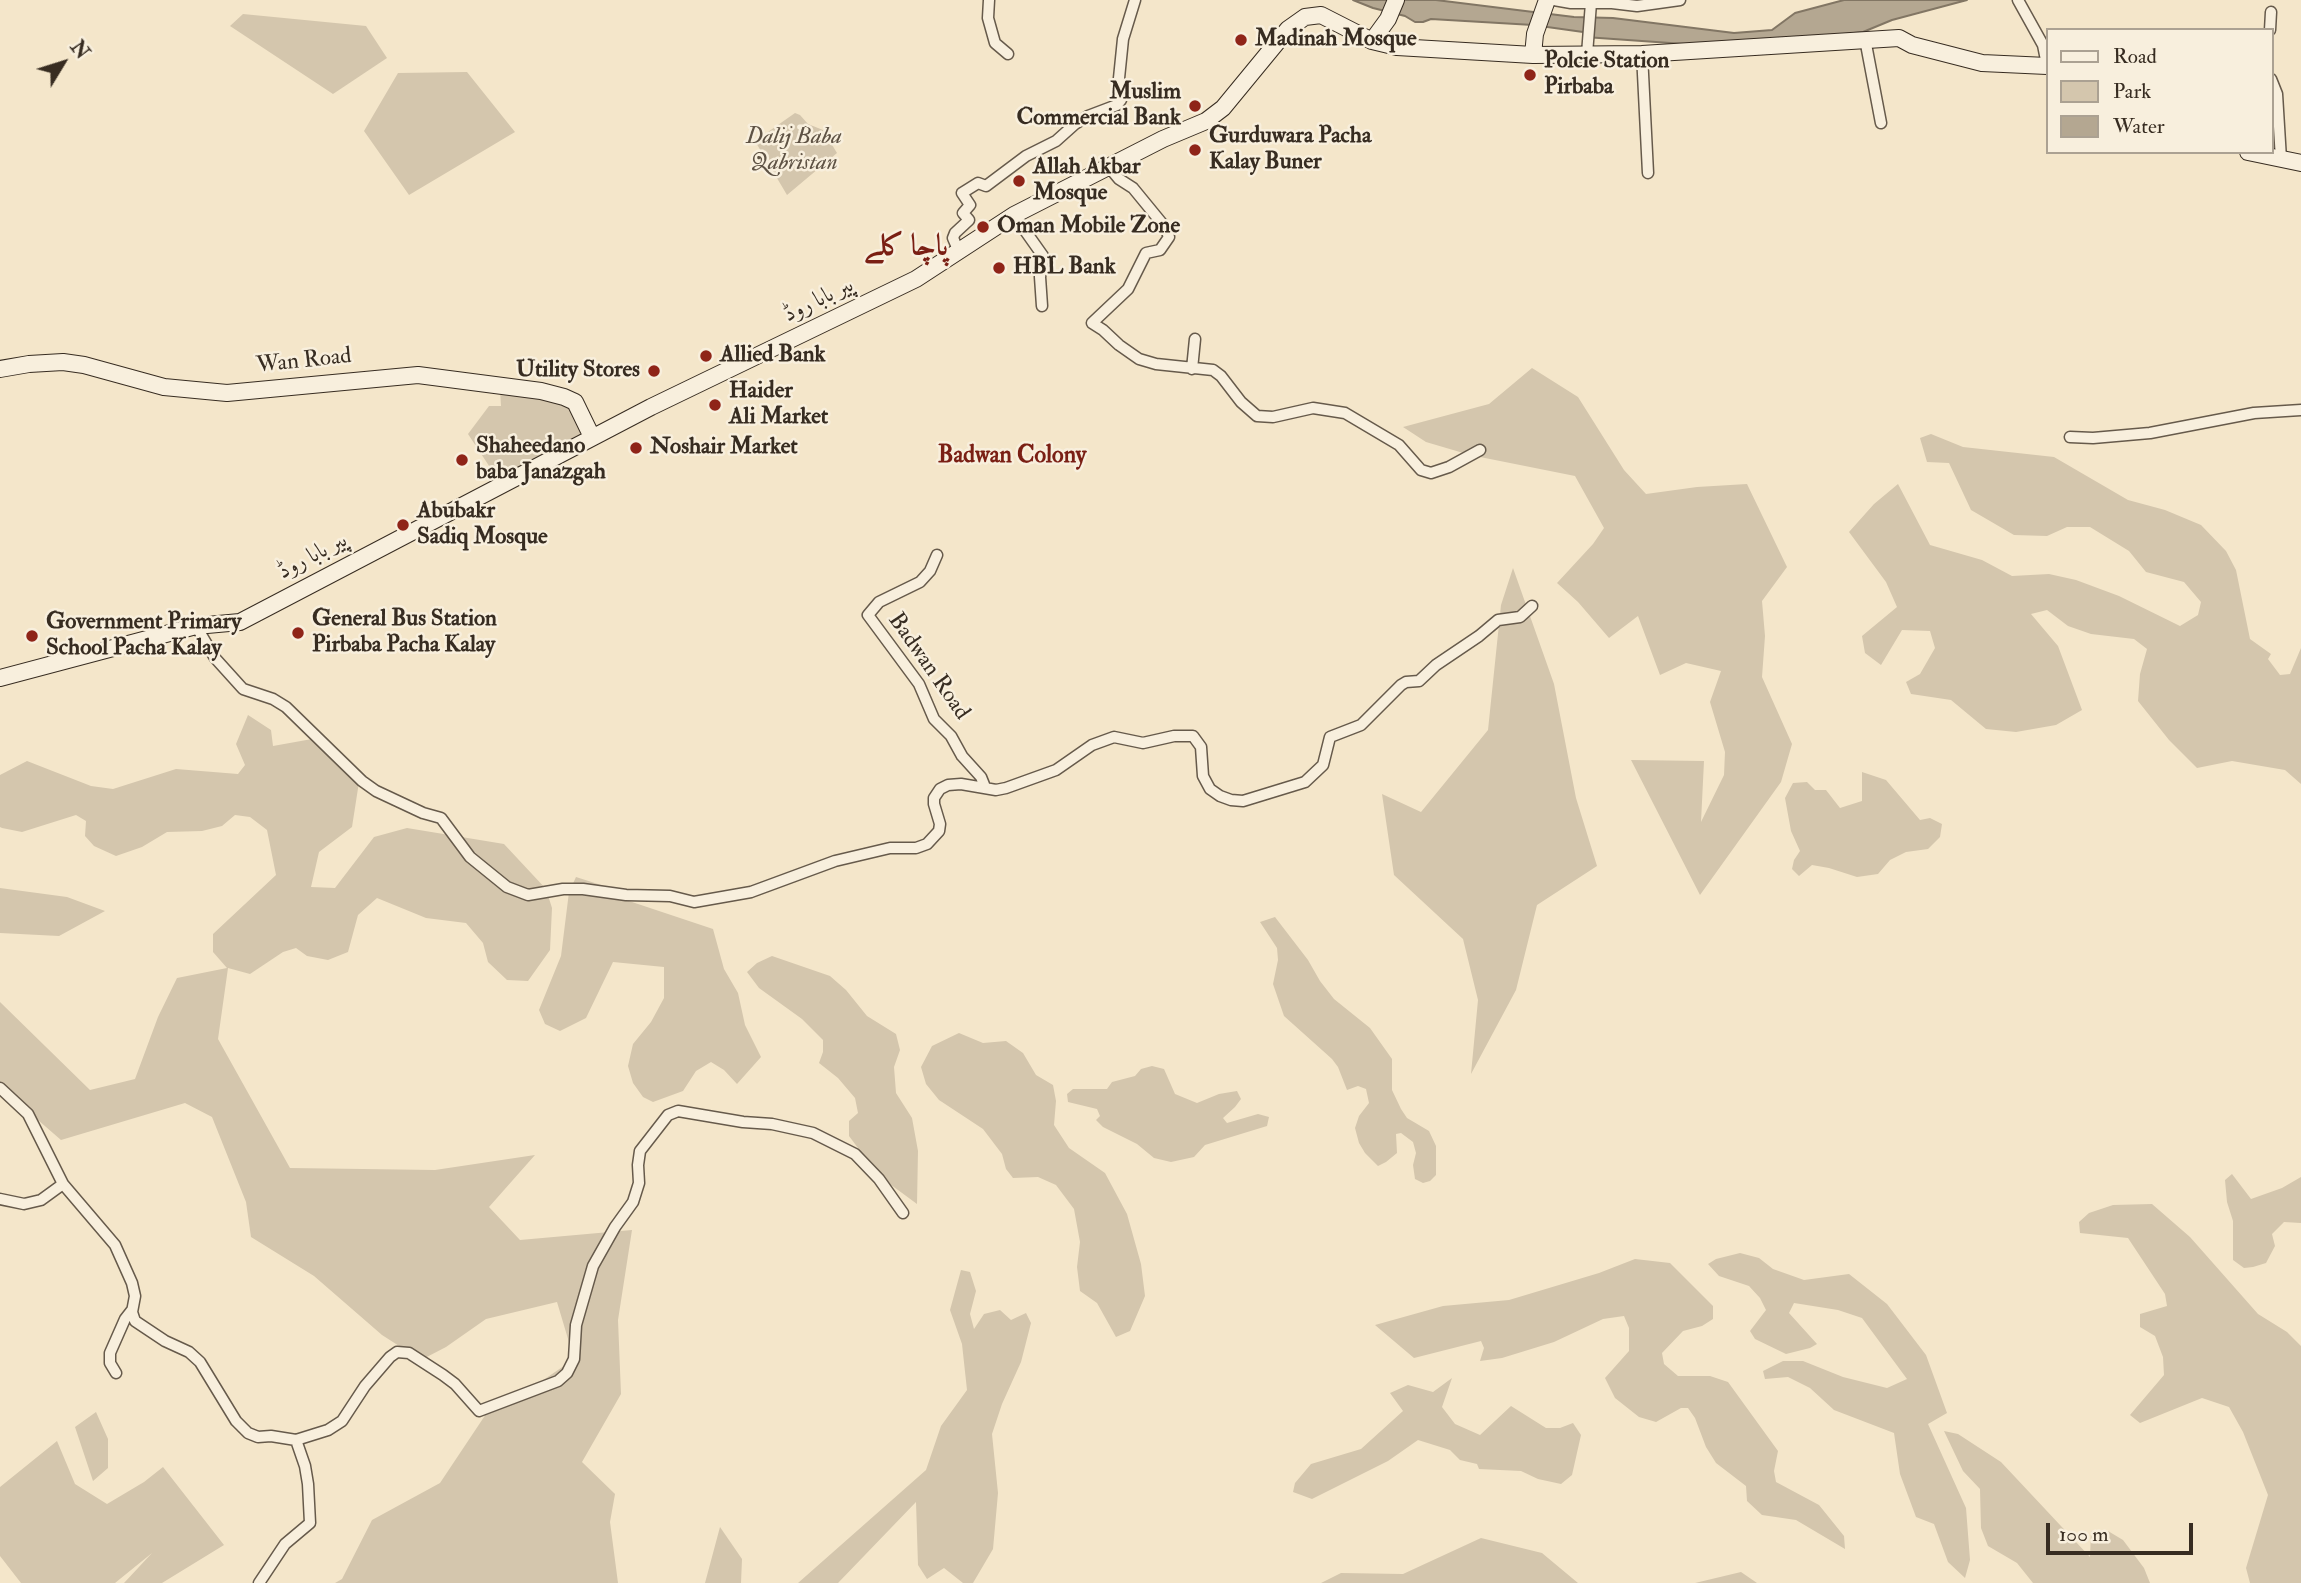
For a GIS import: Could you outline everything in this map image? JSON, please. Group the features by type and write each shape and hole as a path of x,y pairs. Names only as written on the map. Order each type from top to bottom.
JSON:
{"main road":[{"path":"1396,0 1388,19 1372,41 1397,47 1533,55 1642,54 1865,38 1899,38 1912,45 1982,63 2046,66"},
{"path":"1533,55 1535,34 1548,2"},
{"name":"پیر بابا روڈ","path":"0,678 196,626 240,622 592,437 916,279 1014,215 1163,139 1206,121 1223,108 1288,29 1305,17 1321,15 1372,41"},
{"path":"2257,154 2301,163"},
{"name":"Wan Road","path":"0,369 63,362 84,365 163,387 227,393 418,375 541,391 565,397 575,401 592,437"}],"street":[{"path":"989,0 988,18 995,43 1008,54"},
{"path":"959,252 953,238 969,220 963,213 970,205 962,193 978,183 986,186 1026,156 1056,141 1075,124 1117,105 1121,100 1118,88 1124,39 1135,0"},
{"path":"1548,2 1637,6 1680,0"},
{"path":"2018,0 2043,45 2046,61"},
{"path":"1587,54 1591,3"},
{"path":"2270,28 2271,12"},
{"path":"1865,38 1881,123"},
{"path":"1642,54 1648,173"},
{"path":"2273,84 2277,94 2281,159"},
{"path":"1109,167 1119,179 1133,188 1165,227 1169,237 1160,250 1146,253 1128,289 1092,323 1139,359 1213,370 1257,416 1273,417 1314,408 1345,413 1399,445 1421,470 1431,473 1449,467 1480,450"},
{"path":"1014,215 1043,256 1040,277 1042,306"},
{"path":"1192,369 1195,339"},
{"path":"2070,437 2150,433 2254,413 2301,410"},
{"name":"Badwan Road","path":"937,555 930,571 920,582 879,602 868,615 919,684 934,719 951,736 962,756 979,773 985,787"},
{"path":"196,626 215,658 243,689 286,706 362,781 376,791 423,813 441,818 470,857 507,887 528,895 563,889 583,889 626,895 670,896 694,902 751,892 835,861 890,848 916,848 927,844 939,831 940,824 933,804 940,789 961,784 996,790 1006,788 1056,770 1092,745 1114,737 1143,743 1174,736 1193,736 1201,747 1203,776 1210,789 1231,800 1243,801 1305,782 1323,765 1330,737 1361,725 1401,685 1419,681 1436,665 1498,620 1520,617 1532,606"},
{"path":"0,1088 28,1114 63,1184 115,1245 132,1283 135,1296 132,1310 125,1319 110,1353 110,1363 116,1373"},
{"path":"132,1310 135,1321 165,1341 189,1352 200,1362 236,1421 248,1433 258,1437 296,1440 328,1430 342,1420 365,1386 397,1352 409,1353 443,1375 455,1384 479,1411 558,1381 567,1373 574,1359 576,1325 593,1266 608,1238 633,1202 639,1183 640,1151 668,1115 678,1111 772,1124 813,1133 855,1154 879,1180 903,1213"},
{"path":"0,1199 24,1204 41,1200 63,1184"},
{"path":"259,1583 285,1544 310,1523 309,1484 296,1440"}],"green space":[{"path":"243,14 366,26 387,58 333,94 230,26"},
{"path":"467,72 515,132 409,195 364,131 398,73"},
{"name":"Dalij Baba Qabristan","path":"795,113 808,124 823,130 837,153 787,195 755,141"},
{"path":"1532,368 1578,397 1624,470 1646,494 1747,484 1787,567 1762,601 1765,636 1762,677 1792,744 1781,782 1700,895 1631,760 1704,761 1701,822 1724,775 1725,752 1710,702 1721,671 1686,663 1660,675 1638,616 1609,638 1578,602 1557,583 1604,528 1575,476 1470,455 1426,442 1403,427 1489,404"},
{"path":"500,389 564,397 592,437 501,484 468,434 489,406 501,406"},
{"path":"1931,434 1963,447 2054,457 2128,500 2165,510 2201,525 2226,551 2236,570 2250,639 2271,654 2268,659 2280,675 2290,674 2301,648 2301,784 2285,770 2232,761 2197,768 2169,740 2138,701 2140,674 2147,649 2134,639 2091,634 2068,626 2047,610 2031,614 2058,646 2082,710 2056,725 2016,732 1986,729 1951,700 1911,694 1906,682 1920,674 1935,648 1930,631 1902,630 1881,665 1865,653 1862,636 1897,607 1886,582 1849,532 1874,504 1898,484 1930,545 1982,560 2012,576 2049,574 2076,580 2119,596 2180,626 2198,615 2201,602 2184,582 2146,572 2129,551 2090,527 2067,527 2047,536 2014,535 1971,510 1949,463 1927,462 1920,438"},
{"path":"1513,568 1554,684 1576,798 1597,866 1537,905 1516,990 1471,1074 1478,1000 1463,939 1394,875 1382,794 1421,812 1488,730 1501,605"},
{"path":"248,715 271,730 273,746 312,739 359,782 352,827 319,852 311,887 335,888 374,837 407,828 504,844 546,889 552,908 550,950 528,981 507,980 488,962 483,943 466,923 426,918 377,898 358,915 348,952 328,960 307,956 296,948 283,952 250,974 228,968 218,1039 290,1168 435,1170 535,1155 489,1207 520,1240 632,1230 618,1320 621,1394 582,1462 615,1494 610,1522 618,1583 335,1583 342,1579 372,1520 440,1483 490,1408 520,1396 574,1359 557,1302 486,1319 446,1347 421,1360 382,1335 314,1276 251,1237 246,1202 212,1117 185,1103 61,1140 0,1087 0,1002 90,1090 135,1079 158,1017 177,978 227,968 213,952 213,934 276,875 267,830 250,817 235,815 222,826 202,831 167,832 142,847 116,856 94,846 85,836 86,821 76,815 22,832 2,828 0,775 27,761 91,786 113,789 176,769 238,774 245,765 236,744"},
{"path":"1862,772 1886,780 1920,820 1930,818 1942,824 1940,837 1928,849 1906,852 1890,860 1878,874 1857,877 1812,865 1799,876 1792,869 1800,851 1791,831 1785,798 1793,783 1807,782 1815,790 1826,790 1840,808 1862,801"},
{"path":"576,877 601,885 629,901 713,929 724,969 738,993 745,1025 761,1057 737,1084 724,1070 711,1062 696,1071 683,1091 653,1102 643,1097 633,1083 628,1066 633,1044 651,1022 664,998 664,967 613,962 586,1018 560,1031 545,1024 539,1010 561,956 569,892"},
{"path":"0,888 67,897 105,911 59,936 0,933"},
{"path":"1275,917 1334,999 1370,1028 1392,1059 1392,1090 1401,1109 1407,1118 1429,1131 1436,1146 1436,1175 1430,1181 1423,1183 1415,1179 1413,1165 1416,1153 1413,1142 1401,1133 1396,1134 1397,1153 1386,1162 1378,1166 1365,1153 1355,1128 1359,1116 1369,1103 1366,1089 1358,1086 1347,1090 1332,1059 1284,1016 1273,984 1278,960 1277,948 1260,922"},
{"path":"772,956 830,976 846,990 867,1016 896,1034 900,1050 894,1067 896,1093 912,1118 918,1151 917,1204 879,1176 849,1136 849,1121 858,1113 855,1098 838,1078 819,1063 823,1040 802,1019 759,988 747,972 757,963"},
{"path":"959,1033 983,1043 1006,1041 1023,1053 1036,1075 1053,1085 1056,1101 1054,1125 1069,1148 1105,1173 1127,1214 1141,1264 1145,1296 1130,1331 1116,1337 1097,1303 1080,1291 1077,1267 1080,1242 1074,1209 1056,1185 1038,1177 1013,1178 1006,1169 1002,1154 983,1129 939,1100 926,1084 921,1067 932,1046"},
{"path":"1152,1066 1164,1069 1175,1094 1197,1103 1219,1094 1237,1091 1241,1099 1223,1118 1227,1123 1258,1114 1269,1117 1267,1126 1205,1145 1194,1157 1171,1162 1154,1158 1137,1144 1103,1127 1096,1120 1100,1116 1097,1109 1068,1102 1067,1094 1073,1089 1107,1089 1112,1082 1135,1076 1141,1069"},
{"path":"2232,1174 2251,1199 2282,1188 2301,1177 2301,1223 2284,1222 2272,1234 2275,1246 2266,1263 2253,1267 2244,1268 2233,1260 2233,1221 2227,1202 2225,1180"},
{"path":"2152,1204 2190,1237 2258,1314 2287,1332 2301,1346 2301,1583 2250,1583 2246,1568 2268,1495 2243,1432 2229,1407 2202,1398 2140,1423 2130,1415 2164,1375 2163,1357 2155,1336 2140,1327 2140,1314 2167,1306 2165,1294 2128,1238 2080,1233 2079,1222 2089,1213 2113,1205"},
{"path":"1740,1253 1759,1258 1773,1269 1804,1280 1849,1274 1887,1304 1926,1355 1947,1413 1928,1424 1966,1508 1970,1560 1965,1578 1948,1562 1934,1524 1916,1517 1900,1474 1894,1433 1834,1410 1810,1388 1788,1377 1765,1379 1763,1371 1783,1361 1803,1361 1843,1377 1887,1388 1907,1379 1862,1318 1838,1310 1794,1303 1789,1313 1817,1344 1810,1348 1786,1354 1755,1339 1750,1331 1766,1310 1760,1298 1749,1286 1719,1276 1708,1264 1716,1259"},
{"path":"1635,1259 1670,1263 1713,1306 1713,1319 1702,1326 1683,1331 1662,1353 1664,1364 1678,1376 1710,1376 1728,1382 1778,1451 1774,1471 1776,1482 1819,1505 1844,1536 1845,1549 1796,1520 1762,1515 1747,1501 1746,1486 1716,1463 1688,1408 1681,1408 1656,1422 1639,1417 1615,1398 1605,1378 1629,1351 1629,1328 1624,1316 1603,1319 1554,1342 1502,1358 1480,1361 1484,1348 1481,1341 1414,1358 1375,1325 1443,1306 1509,1300 1599,1273"},
{"path":"961,1270 970,1272 976,1291 970,1314 974,1329 984,1314 1000,1310 1011,1320 1026,1313 1031,1323 1021,1362 992,1434 998,1493 993,1549 973,1583 963,1583 944,1568 927,1579 918,1565 916,1502 838,1583 798,1583 926,1470 941,1426 967,1390 962,1344 950,1310"},
{"path":"1452,1378 1442,1407 1455,1424 1480,1435 1511,1406 1546,1428 1560,1428 1573,1423 1581,1435 1572,1475 1561,1484 1538,1479 1521,1471 1479,1469 1477,1464 1460,1460 1450,1450 1418,1440 1388,1461 1312,1499 1293,1492 1295,1483 1311,1464 1361,1449 1403,1411 1390,1393 1408,1385 1433,1392"},
{"path":"96,1412 108,1439 108,1468 93,1481 75,1427"},
{"path":"1944,1431 1958,1434 2001,1462 2090,1557 2091,1531 2108,1531 2123,1540 2144,1568 2150,1583 2033,1583 2017,1563 1988,1546 1981,1528 1980,1489 1963,1471"},
{"path":"57,1441 75,1484 107,1504 163,1467 224,1545 162,1583 124,1583 152,1553 115,1583 21,1583 0,1556 0,1487"},
{"path":"720,1527 742,1559 741,1583 705,1583"},
{"path":"1481,1538 1542,1553 1578,1583 1321,1583 1341,1573 1403,1574"},
{"path":"1741,1572 1757,1583 1695,1583"}],"water":[{"path":"1353,0 1436,0 1734,33 1772,30 1795,13 1844,0 1967,0 1892,20 1863,32 1727,47 1585,37 1583,32 1533,25 1431,19 1415,22 1405,16"}],"place":[{"name":"Madinah Mosque","path":"1241,40"},
{"name":"Polcie Station Pirbaba","path":"1530,75"},
{"name":"Muslim Commercial Bank","path":"1195,106"},
{"name":"Gurduwara Pacha Kalay Buner","path":"1195,150"},
{"name":"Allah Akbar Mosque","path":"1019,181"},
{"name":"Oman Mobile Zone","path":"983,227"},
{"name":"HBL Bank","path":"999,268"},
{"name":"Allied Bank","path":"706,356"},
{"name":"Utility Stores","path":"654,371"},
{"name":"Haider Ali Market","path":"715,405"},
{"name":"Noshair Market","path":"636,448"},
{"name":"Shaheedano baba Janazgah","path":"462,460"},
{"name":"Abubakr Sadiq Mosque","path":"403,525"},
{"name":"General Bus Station Pirbaba Pacha Kalay","path":"298,633"},
{"name":"Government Primary School Pacha Kalay","path":"32,636"}],"district":[{"name":"پاچا کلے","path":"906,249"},
{"name":"Badwan Colony","path":"1012,457"}]}
